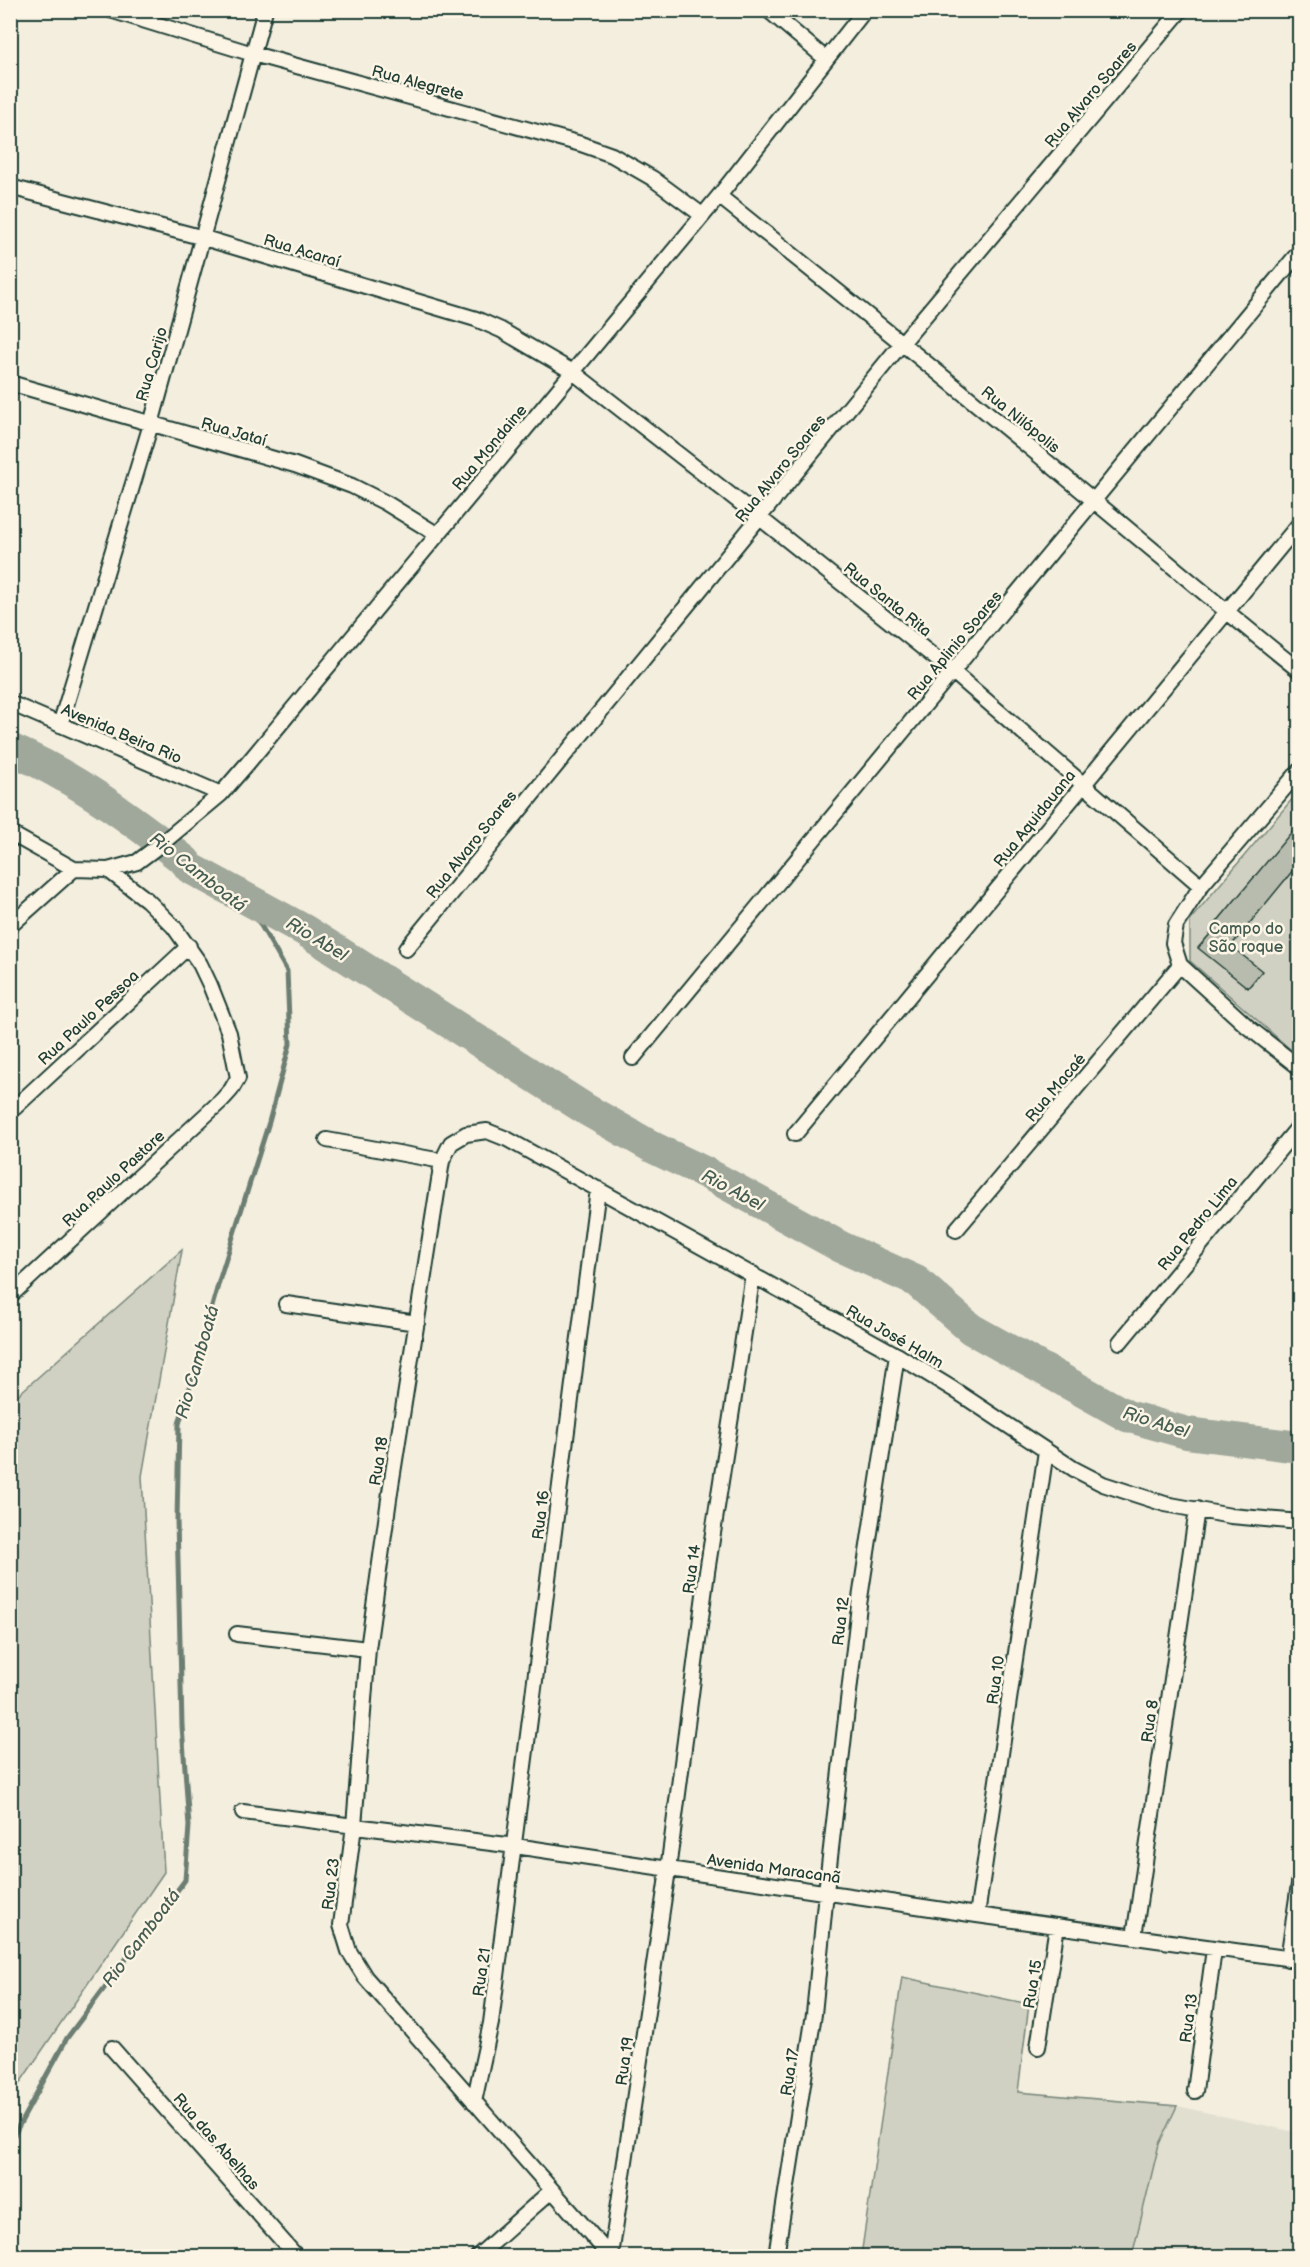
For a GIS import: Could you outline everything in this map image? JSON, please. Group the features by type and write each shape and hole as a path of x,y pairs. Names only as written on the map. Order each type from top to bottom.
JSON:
{"street":[{"name":"Rua Alegrete","path":"110,10 253,54 602,151 652,178 702,215"},
{"name":"Rua Carijo","path":"60,725 151,424 265,10"},
{"path":"768,10 826,59"},
{"name":"Rua Mondaine","path":"74,869 108,870 137,862 221,794 719,196 866,10"},
{"name":"Rua Alvaro Soares","path":"406,948 902,343 1181,10"},
{"name":"Rua Acaraí","path":"10,188 204,238 476,319 501,330 573,372"},
{"name":"Rua Nilópolis","path":"719,196 1095,501 1299,671"},
{"name":"Rua Aplinio Soares","path":"633,1058 1299,251"},
{"name":"Rua Santa Rita","path":"573,372 953,672 1201,886"},
{"name":"Rua Jataí","path":"10,382 295,465 352,486 386,503 438,535"},
{"name":"Rua Aquidauana","path":"795,1134 1299,523"},
{"name":"Avenida Beira Rio","path":"10,703 221,794"},
{"path":"1299,770 1201,886 1176,926 1173,943 1180,965 1248,1027 1299,1068"},
{"path":"10,833 74,869 10,926"},
{"path":"108,870 147,900 189,946"},
{"name":"Rua Paulo Pastore","path":"10,1296 222,1100 236,1083 237,1071 229,1033 210,985 189,946"},
{"name":"Rua Paulo Pessoa","path":"10,1112 189,946"},
{"name":"Rua Macaé","path":"956,1230 1180,965"},
{"name":"Rua Pedro Lima","path":"1120,1342 1299,1125"},
{"name":"Rua 18","path":"354,1826 368,1649 442,1161 451,1143 466,1134 487,1131"},
{"name":"Rua José Halm","path":"487,1131 507,1139 897,1355 1102,1484 1134,1496 1197,1509 1261,1519 1299,1522"},
{"path":"327,1140 442,1161"},
{"name":"Rua 16","path":"515,1846 598,1189"},
{"name":"Rua 14","path":"668,1870 707,1572 753,1274"},
{"path":"286,1304 417,1323"},
{"name":"Rua 12","path":"826,1892 859,1605 897,1355"},
{"name":"Rua 10","path":"977,1915 1046,1450"},
{"name":"Rua 8","path":"1134,1937 1197,1509"},
{"path":"237,1634 368,1649"},
{"name":"Avenida Maracanã","path":"243,1812 515,1846 1294,1960"},
{"name":"Rua 23","path":"354,1826 342,1925 349,1951 365,1977 610,2256"},
{"name":"Rua 21","path":"474,2102 491,2023 515,1846"},
{"name":"Rua 19","path":"610,2256 668,1870"},
{"path":"1294,1960 1299,1877"},
{"name":"Rua 17","path":"776,2256 814,2014 826,1892"},
{"name":"Rua 15","path":"1038,2047 1057,1926"},
{"name":"Rua 13","path":"1195,2091 1214,1949"},
{"name":"Rua das Abelhas","path":"112,2048 296,2256"},
{"path":"478,2256 551,2191"}],"shaded area":[{"path":"1177,2106 1299,2133 1299,2256 1132,2256 1159,2144"}],"green space":[{"name":"Campo do São roque","path":"1299,791 1299,1057 1190,961 1190,920"},
{"path":"182,1250 142,1476 164,1872 11,2096 11,1401"},
{"path":"902,1977 1029,2004 1018,2092 1177,2106 1159,2144 1132,2256 861,2256"}],"building":[{"path":"1299,823 1299,863 1231,946 1262,971 1248,988 1198,948"}],"waterway":[{"name":"Rio Abel","path":"10,749 79,785 144,830 185,861 190,868 304,930 587,1110 841,1247 916,1281 971,1329 1127,1416 1187,1433 1299,1447"},
{"name":"Rio Camboatá","path":"10,2142 67,2038 185,1880 189,1826 182,1726 177,1520 179,1424 290,1044 287,971 256,917 190,868"}]}
